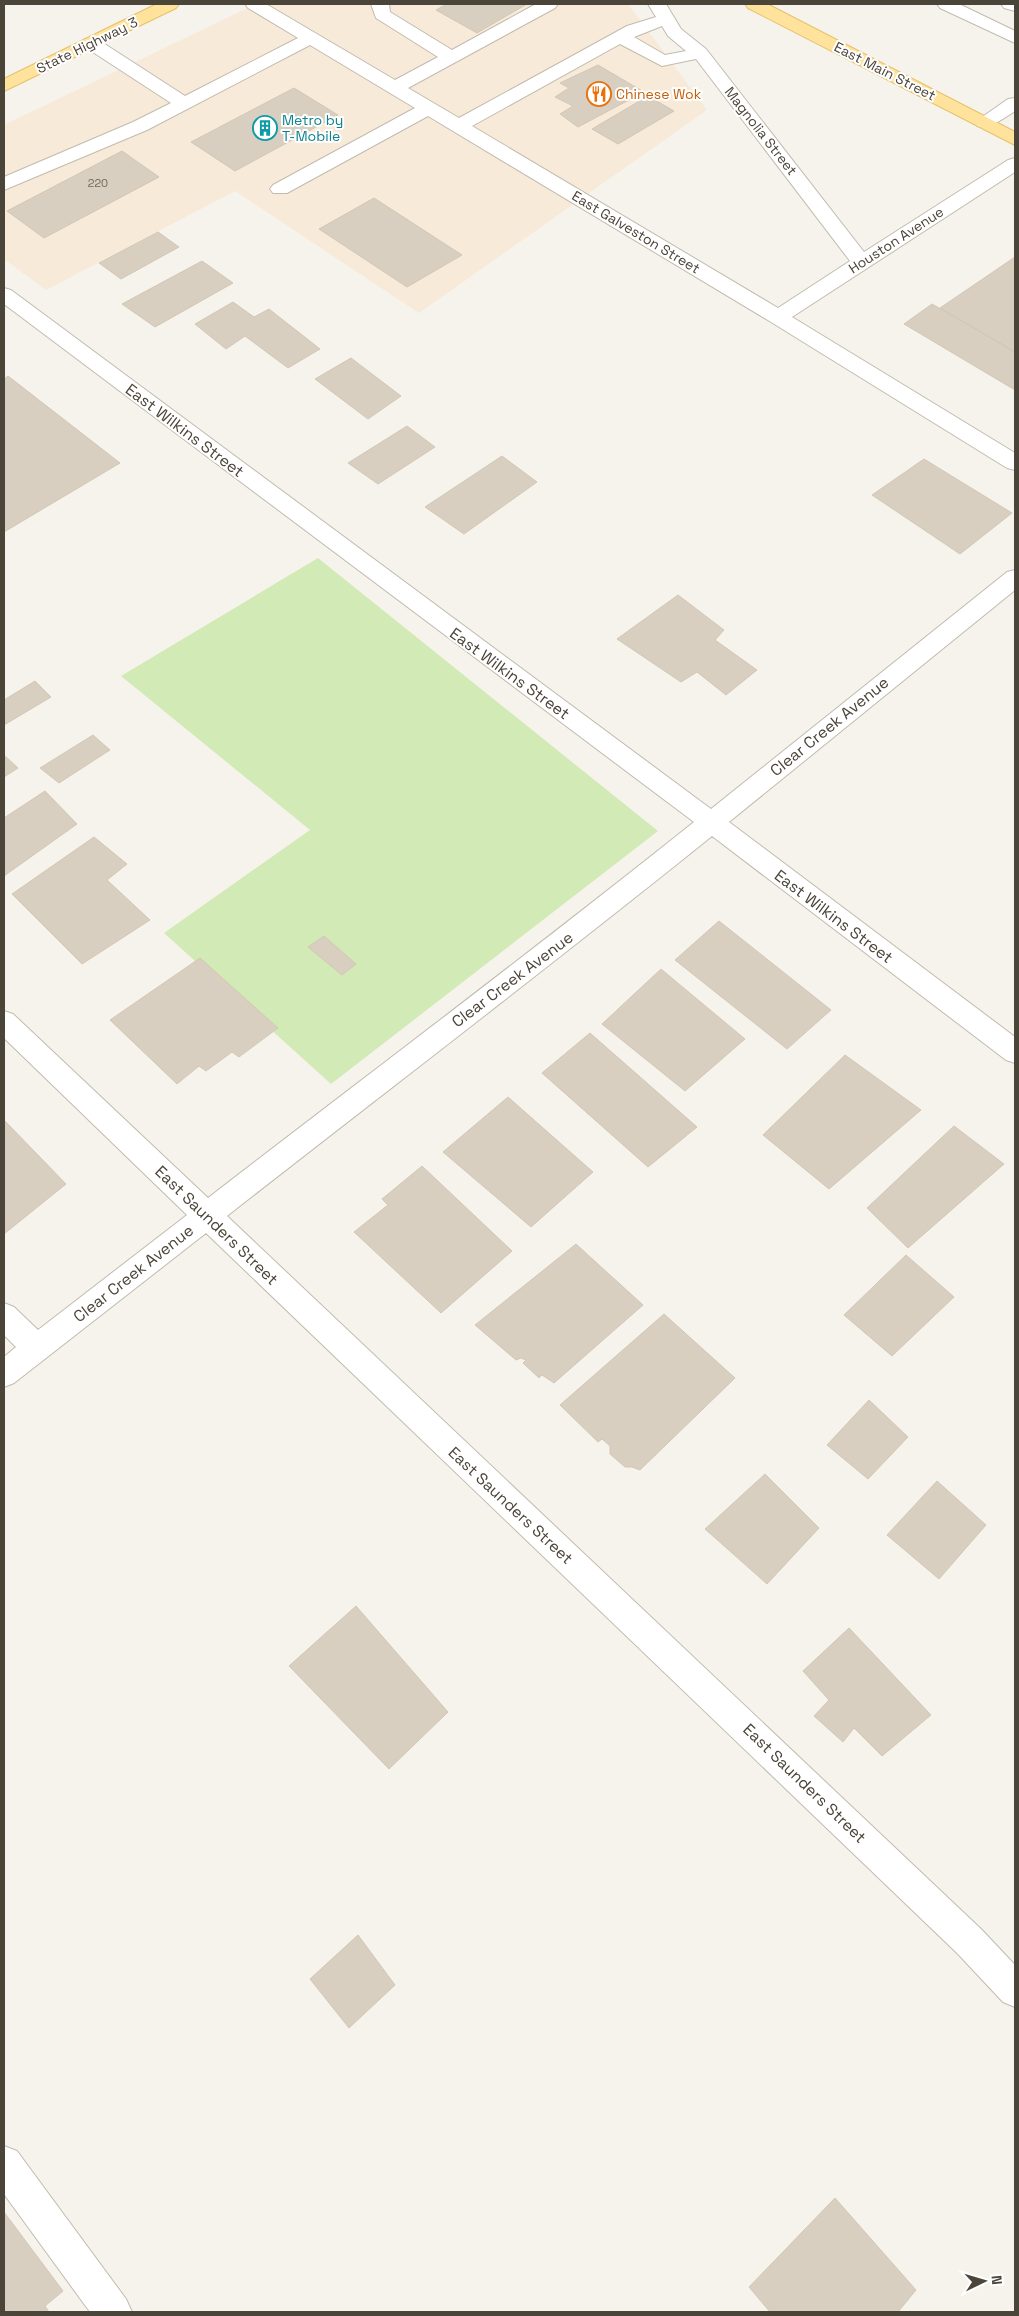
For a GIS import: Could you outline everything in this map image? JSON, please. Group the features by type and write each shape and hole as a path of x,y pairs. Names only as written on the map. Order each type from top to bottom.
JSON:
{"main road":[{"name":"State Highway 3","path":"4,86 170,4"},
{"name":"East Main Street","path":"754,4 1015,139"}],"street":[{"name":"East Galveston Street","path":"254,4 778,317 1015,463"},
{"path":"380,4 382,14 451,57"},
{"path":"394,88 549,4"},
{"path":"946,4 1015,38"},
{"path":"1010,4 1015,6"},
{"path":"459,126 621,36 665,18"},
{"name":"Magnolia Street","path":"665,18 700,53 862,263"},
{"path":"621,36 662,61 700,53"},
{"path":"4,184 140,126 311,38"},
{"path":"91,43 183,103"},
{"path":"984,122 1015,103"},
{"path":"280,189 428,108"},
{"name":"Houston Avenue","path":"778,317 1015,164"},
{"name":"East Wilkins Street","path":"4,294 710,821 1015,1052"},
{"name":"Clear Creek Avenue","path":"4,1374 504,984 571,935 710,821 1015,578"},
{"name":"East Saunders Street","path":"4,1022 969,1940 1015,1990"},
{"path":"4,1316 36,1348"},
{"path":"4,2164 113,2312"}],"shaded area":[{"path":"256,4 628,4 707,110 419,313 235,191 46,290 4,259 4,125"}],"green space":[{"path":"318,558 658,831 331,1084 164,933 310,830 121,676"}],"building":[{"path":"447,4 527,4 477,33 436,10"},
{"name":"Chinese Wok","path":"598,65 644,92 578,127 560,114 573,106 555,97 569,88 560,83"},
{"name":"Metro by T-Mobile","path":"294,88 338,115 235,171 191,142"},
{"path":"648,96 674,111 618,144 592,129"},
{"path":"122,151 159,177 44,238 7,211"},
{"path":"374,198 462,255 407,287 319,229"},
{"path":"158,232 179,247 121,279 99,263"},
{"path":"1015,257 1015,352 940,308"},
{"path":"202,261 233,283 155,327 122,304"},
{"path":"233,302 254,317 269,309 320,349 288,368 245,336 226,349 195,324"},
{"path":"932,304 1015,352 1015,390 904,324"},
{"path":"351,358 401,396 368,419 315,379"},
{"path":"8,376 120,463 4,532 4,379"},
{"path":"407,426 435,447 378,484 348,463"},
{"path":"502,456 537,482 464,534 425,507"},
{"path":"924,459 1012,513 960,554 872,495"},
{"path":"678,595 724,630 715,640 757,670 726,695 697,672 681,682 617,639"},
{"path":"35,681 51,697 4,725 4,700"},
{"path":"93,735 110,750 59,783 40,768"},
{"path":"4,755 18,768 4,777"},
{"path":"45,791 77,824 4,876 4,818"},
{"path":"94,837 127,864 107,880 150,920 82,964 12,894"},
{"path":"719,921 831,1010 787,1049 675,960"},
{"path":"324,936 356,964 342,975 308,947"},
{"path":"200,958 278,1028 239,1057 232,1052 206,1071 199,1066 177,1084 110,1020"},
{"path":"661,969 745,1039 685,1091 602,1024"},
{"path":"590,1033 697,1127 648,1167 542,1073"},
{"path":"845,1055 921,1110 829,1189 763,1135"},
{"path":"508,1097 593,1172 531,1227 443,1152"},
{"path":"4,1120 66,1184 4,1234"},
{"path":"954,1126 1004,1164 908,1248 867,1208"},
{"path":"422,1166 512,1251 441,1313 354,1232 388,1205 382,1199"},
{"path":"576,1244 643,1305 554,1383 542,1375 539,1378 523,1363 526,1360 521,1358 516,1360 475,1325"},
{"path":"906,1255 954,1297 892,1356 844,1315"},
{"path":"664,1314 735,1378 640,1470 625,1467 610,1454 610,1446 602,1439 598,1442 560,1405"},
{"path":"869,1400 908,1437 868,1479 827,1445"},
{"path":"765,1474 819,1528 767,1584 705,1529"},
{"path":"937,1481 986,1525 939,1579 887,1535"},
{"path":"356,1606 448,1712 389,1769 289,1666"},
{"path":"849,1628 931,1715 882,1756 854,1728 843,1742 814,1716 829,1700 803,1671"},
{"path":"358,1935 395,1985 349,2028 310,1979"},
{"path":"835,2198 916,2290 898,2312 770,2312 749,2287"},
{"path":"4,2212 63,2291 45,2306 49,2312 4,2312"}],"place":[{"name":"Chinese Wok","path":"599,94"},
{"name":"Metro by T-Mobile","path":"265,128"}]}
